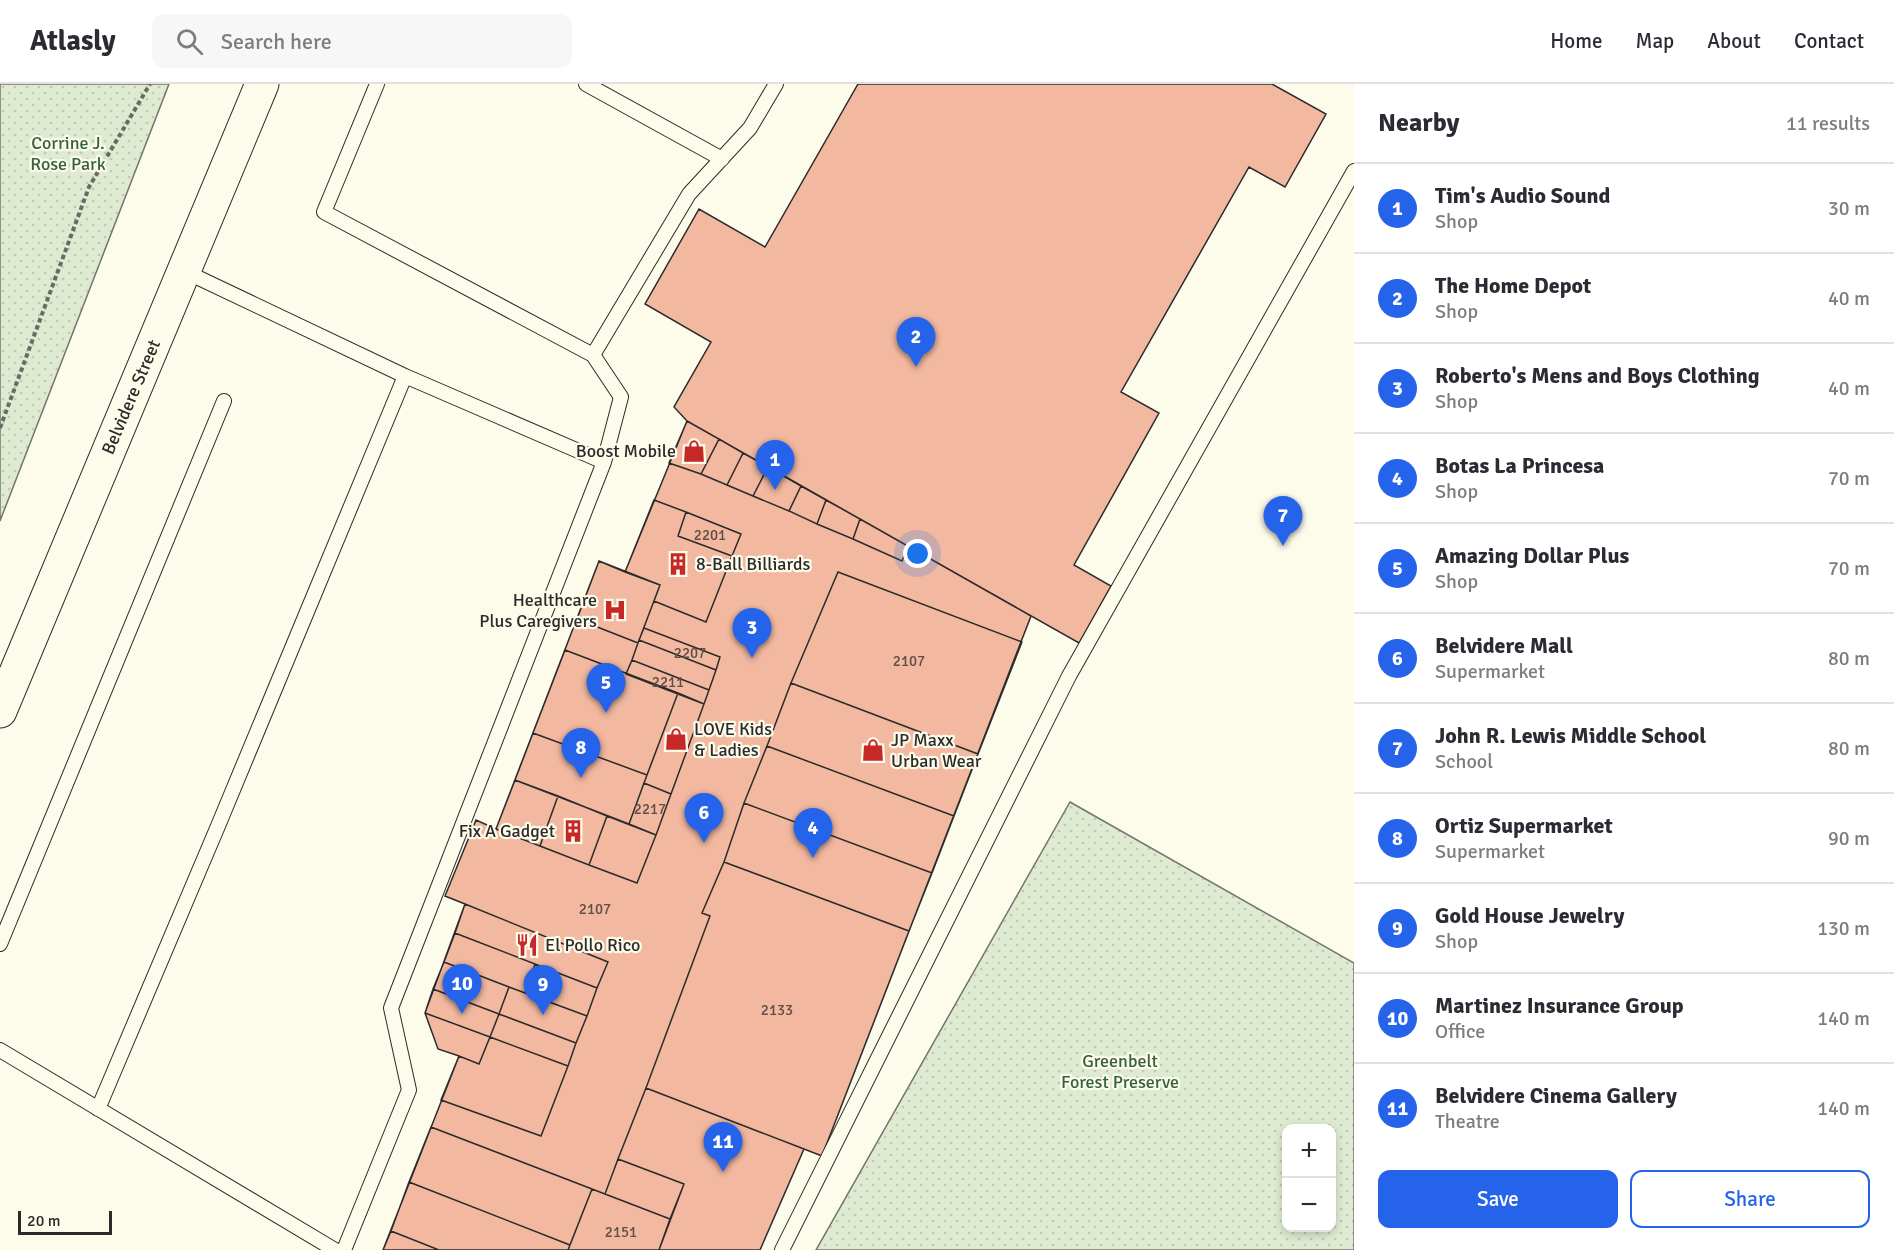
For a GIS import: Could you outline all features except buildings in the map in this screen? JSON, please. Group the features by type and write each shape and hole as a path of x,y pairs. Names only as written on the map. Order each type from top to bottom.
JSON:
{"main road":[{"name":"Belvidere Street","path":"0,711 262,84"}],"lane":[{"path":"344,1250 409,1090 391,1008 604,462 621,397 593,355 324,212 377,84"},
{"path":"586,84 722,159"},
{"path":"593,355 689,194 750,128 771,86"},
{"path":"782,1250 1070,676 1354,171"},
{"path":"184,271 405,376 604,462"},
{"path":"98,1109 405,376"},
{"path":"0,944 224,401"},
{"path":"0,1050 335,1250"}],"path":[{"path":"0,428 89,187 150,84"}],"green space":[{"name":"Corrine J. Rose Park","path":"0,84 169,84 0,521"},
{"name":"Greenbelt Forest Preserve","path":"1070,802 1354,963 1354,1250 816,1250"}],"place":[{"name":"The Home Depot","path":"916,367"},
{"name":"Boost Mobile","path":"694,451"},
{"name":"Tim's Audio Sound","path":"775,490"},
{"name":"John R. Lewis Middle School","path":"1283,546"},
{"name":"8-Ball Billiards","path":"678,564"},
{"name":"Healthcare Plus Caregivers","path":"615,610"},
{"name":"Roberto's Mens and Boys Clothing","path":"752,658"},
{"name":"Amazing Dollar Plus","path":"606,713"},
{"name":"LOVE Kids & Ladies","path":"676,739"},
{"name":"JP Maxx Urban Wear","path":"873,750"},
{"name":"Ortiz Supermarket","path":"581,778"},
{"name":"Fix A Gadget","path":"573,831"},
{"name":"Belvidere Mall","path":"704,843"},
{"name":"Botas La Princesa","path":"813,858"},
{"name":"El Pollo Rico","path":"527,945"},
{"name":"Martinez Insurance Group","path":"462,1014"},
{"name":"Gold House Jewelry","path":"543,1015"},
{"name":"Belvidere Cinema Gallery","path":"723,1172"}]}
